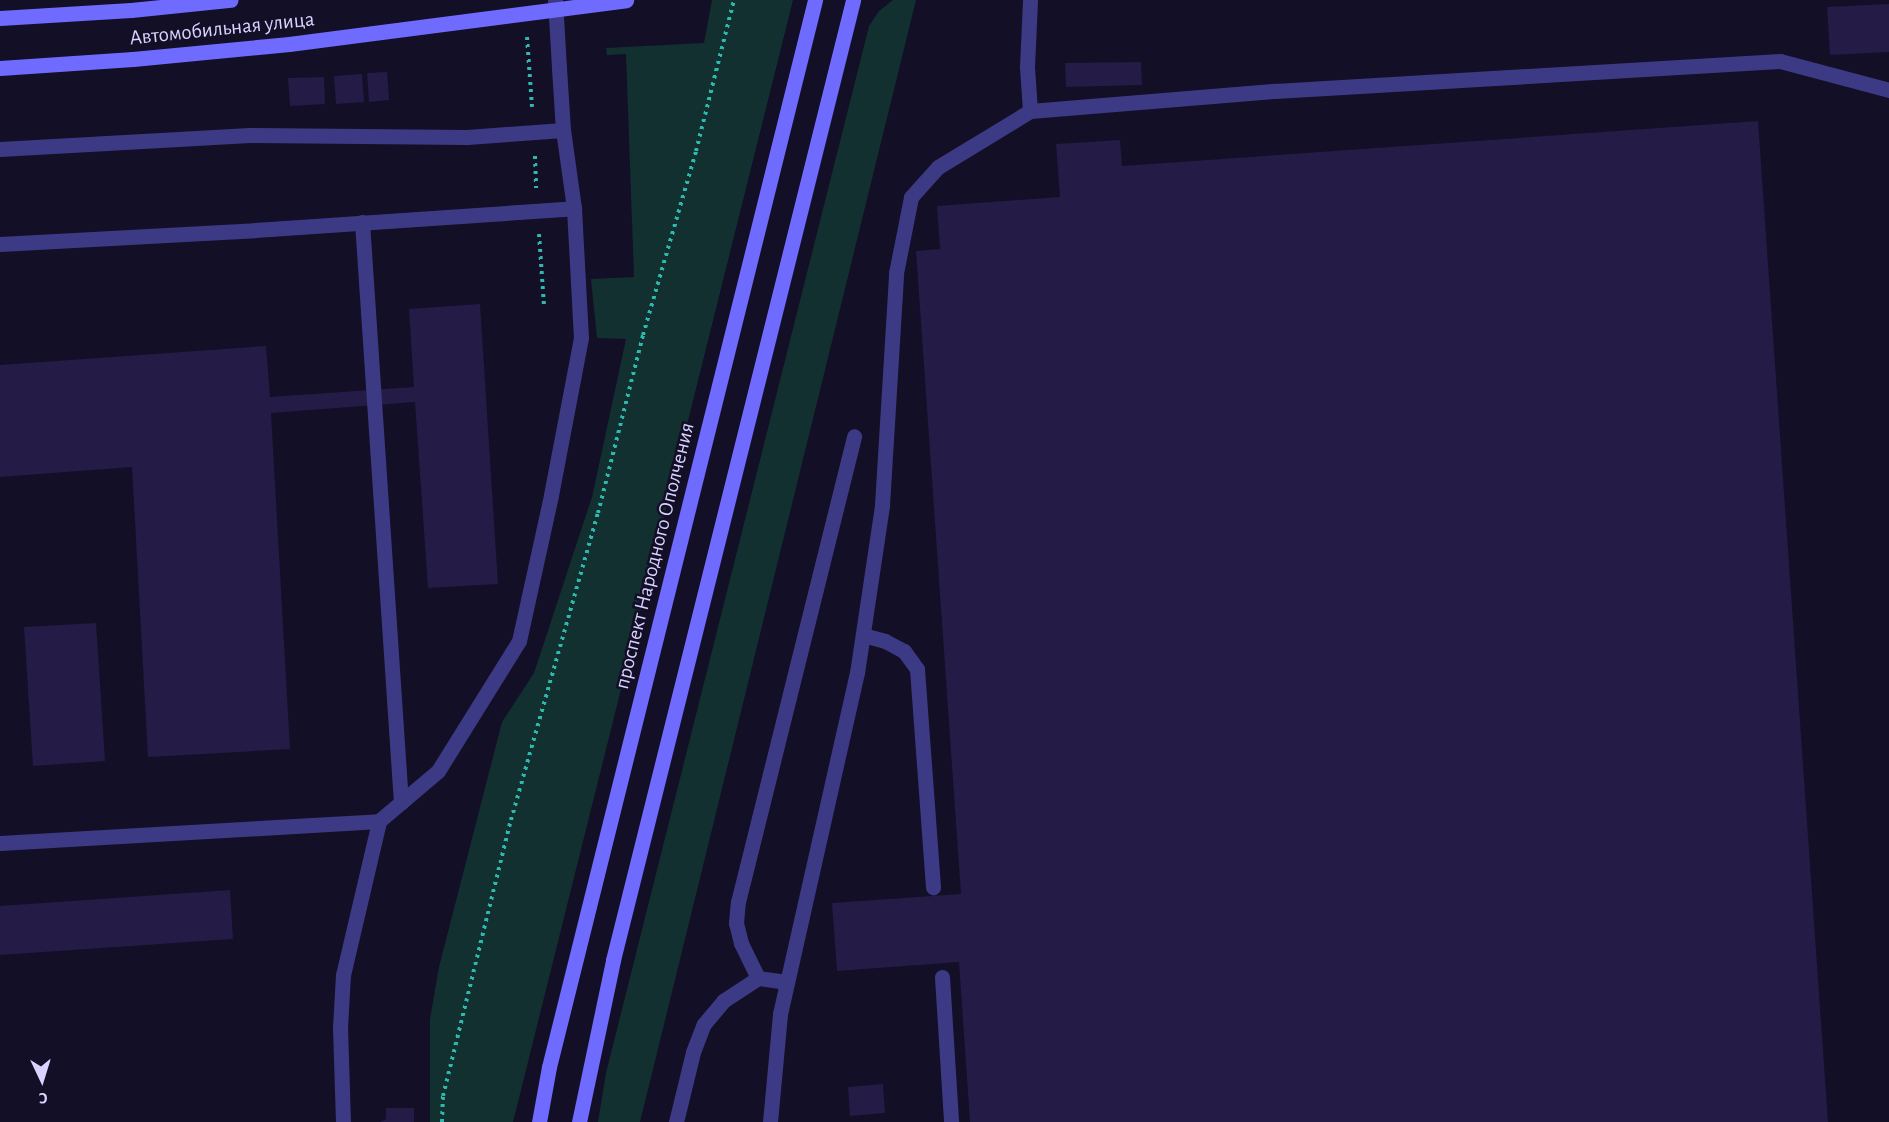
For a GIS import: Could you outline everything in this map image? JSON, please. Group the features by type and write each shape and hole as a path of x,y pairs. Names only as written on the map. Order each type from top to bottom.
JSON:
{"main road":[{"name":"Автомобильная улица","path":"0,18 131,10 230,0"},
{"name":"Автомобильная улица","path":"0,68 134,59 289,44 626,0"},
{"name":"проспект Народного Ополчения","path":"539,1122 549,1067 815,0"},
{"path":"579,1122 613,960 853,0"}],"street":[{"path":"343,1122 340,1028 343,975 380,821 438,771 519,641 551,495 581,338 574,208 563,130 555,0"},
{"path":"1030,0 1027,67 1030,111"},
{"path":"770,1122 780,1014 857,673 863,635 882,505 896,273 911,197 938,167 1030,111 1275,91 1780,61 1889,90"},
{"path":"0,149 250,135 467,137 563,130"},
{"path":"0,244 255,231 574,208"},
{"path":"362,222 401,802"},
{"path":"758,978 741,943 736,923 738,902 854,436"},
{"path":"863,635 885,641 904,651 917,669 933,887"},
{"path":"0,843 380,821"},
{"path":"942,977 951,1122"},
{"path":"676,1122 693,1052 704,1024 723,1001 758,978 787,982"}],"path":[{"path":"442,1122 446,1084 511,820 598,513 643,335 696,151 734,0"}],"green space":[{"path":"712,0 793,0 513,1122 430,1122 430,1019 439,967 502,722 534,673 592,497 626,339 597,338 591,279 634,277 626,54 607,55 606,48 704,43"},
{"path":"893,0 916,0 640,1122 598,1122 606,1073 869,26 879,11"}],"building":[{"path":"1889,4 1889,52 1830,55 1827,7"},
{"path":"1141,62 1142,85 1066,87 1065,63"},
{"path":"387,72 389,100 369,102 367,73"},
{"path":"362,74 364,102 336,104 334,76"},
{"path":"324,77 325,104 290,106 288,78"},
{"path":"1758,121 1828,1122 970,1122 959,962 837,971 832,903 961,894 916,251 940,249 937,206 1060,197 1056,144 1120,140 1122,166"},
{"path":"480,304 498,584 428,588 415,402 271,413 290,749 148,757 132,467 0,477 0,365 266,346 270,397 414,387 409,309"},
{"path":"96,623 105,761 33,766 24,627"},
{"path":"230,890 233,939 0,955 0,906"},
{"path":"883,1084 885,1113 850,1116 848,1087"},
{"path":"386,1108 414,1108 414,1122 380,1122 386,1119"}]}
